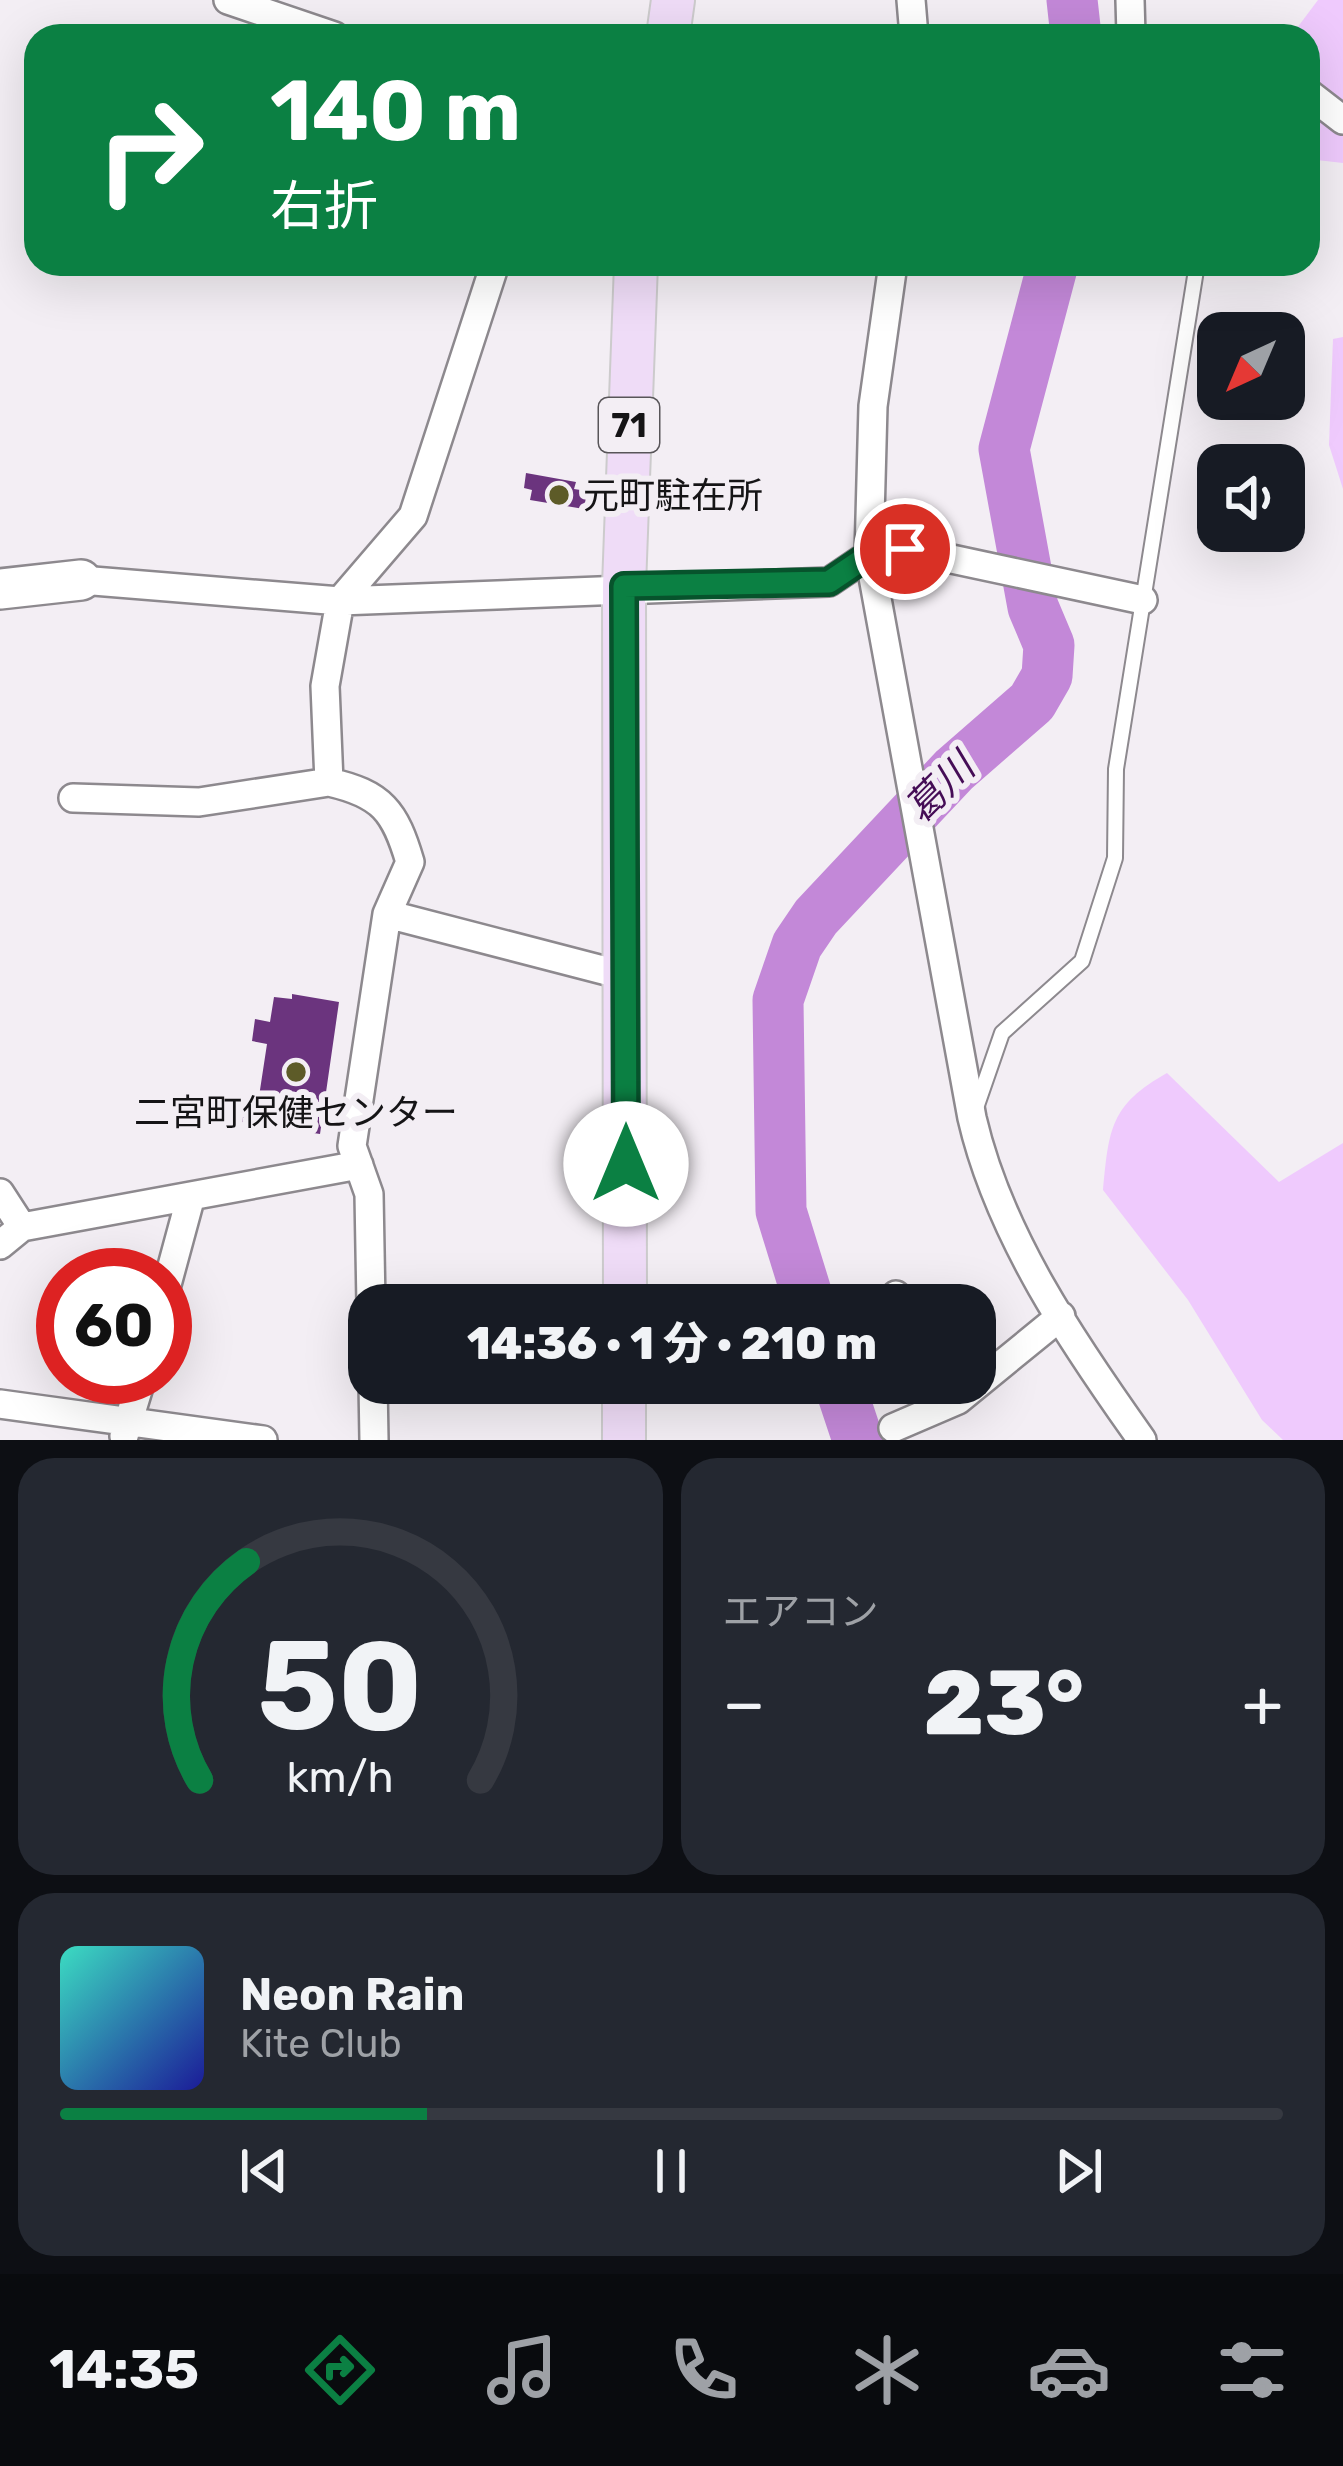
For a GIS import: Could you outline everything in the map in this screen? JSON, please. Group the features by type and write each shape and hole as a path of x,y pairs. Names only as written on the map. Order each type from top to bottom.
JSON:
{"main road":[{"name":"71","path":"625,1284 624,586 636,276"},
{"path":"624,1404 624,1440"}],"street":[{"path":"228,0 299,24"},
{"path":"329,782 325,686 340,601 412,516 491,276"},
{"path":"891,276 874,406 869,555 972,1118 984,1169 1061,1316 1142,1440"},
{"path":"0,589 81,580 340,601 624,586 829,582 869,555 905,549 974,560 1143,600"},
{"path":"73,798 199,802 329,782 366,790 398,821 410,862 387,914 352,1146 369,1194 371,1284"},
{"path":"387,914 626,976"},
{"path":"0,1192 11,1236 359,1165"},
{"path":"177,1248 191,1196"},
{"path":"996,1362 1061,1316"},
{"path":"0,1404 126,1432 262,1440"},
{"path":"373,1404 374,1440"},
{"path":"893,1428 933,1404"}],"lane":[{"path":"972,1118 1002,1033 1082,961 1099,917 1114,858 1115,769 1195,276"}],"shaded area":[{"path":"1318,0 1343,0 1343,163 1320,160 1320,24 1300,24"},
{"path":"1343,337 1343,489 1329,445 1333,339"},
{"path":"1167,1073 1279,1182 1343,1143 1343,1440 1283,1440 1262,1420 1188,1300 1103,1190 1111,1135 1123,1108"}],"building":[{"name":"元町駐在所","path":"526,473 576,482 574,489 587,491 584,509 530,500 532,490 524,488"},
{"name":"二宮町保健センター","path":"292,994 339,1002 320,1134 242,1122 246,1101 258,1103 267,1044 252,1041 255,1019 270,1022 274,997 292,999"}],"waterway":[{"name":"葛川","path":"1072,0 1075,24"},
{"name":"葛川","path":"804,1284 781,1211 778,1000 797,945 816,917 954,770 1032,702 1047,676 1049,645 1033,607 1004,449 1050,276"},
{"name":"葛川","path":"846,1404 858,1440"}],"place":[{"name":"元町駐在所","path":"559,495"},
{"name":"二宮町保健センター","path":"296,1072"}],"route":[{"path":"626,1164 624,586 829,582 869,555 905,549"}]}
